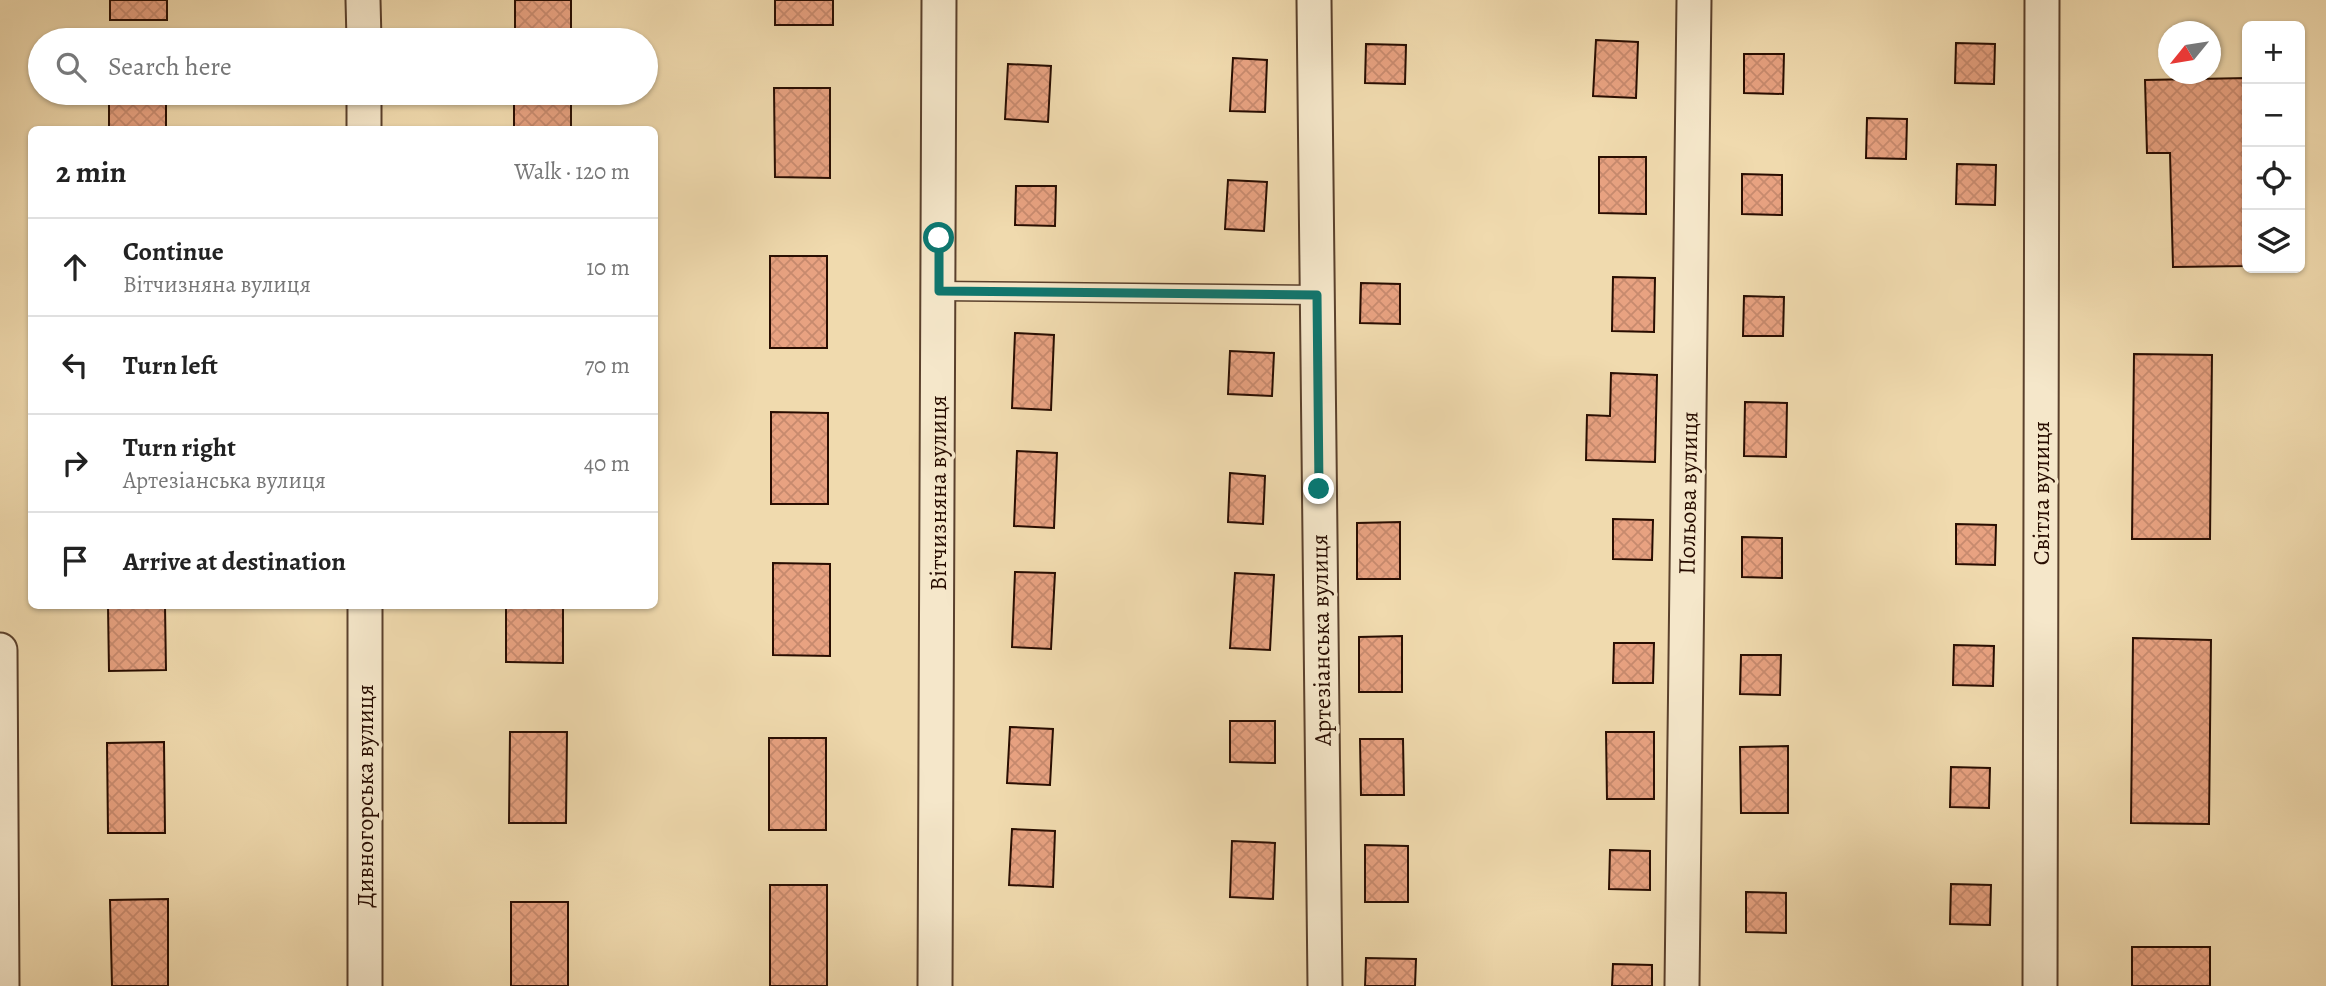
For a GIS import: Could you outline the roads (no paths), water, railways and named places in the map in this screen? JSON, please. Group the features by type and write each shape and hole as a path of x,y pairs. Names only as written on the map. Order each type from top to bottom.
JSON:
{"street":[{"path":"363,0 364,28"},
{"name":"Вітчизняна вулиця","path":"935,986 939,0"},
{"name":"Артезіанська вулиця","path":"1314,0 1325,986"},
{"name":"Польова вулиця","path":"1682,986 1694,0"},
{"name":"Світла вулиця","path":"2040,986 2042,0"},
{"path":"364,105 364,126"},
{"name":"Дивногорська вулиця","path":"365,609 365,986"},
{"path":"0,650 2,986"}],"lane":[{"path":"939,291 1317,295"}]}
